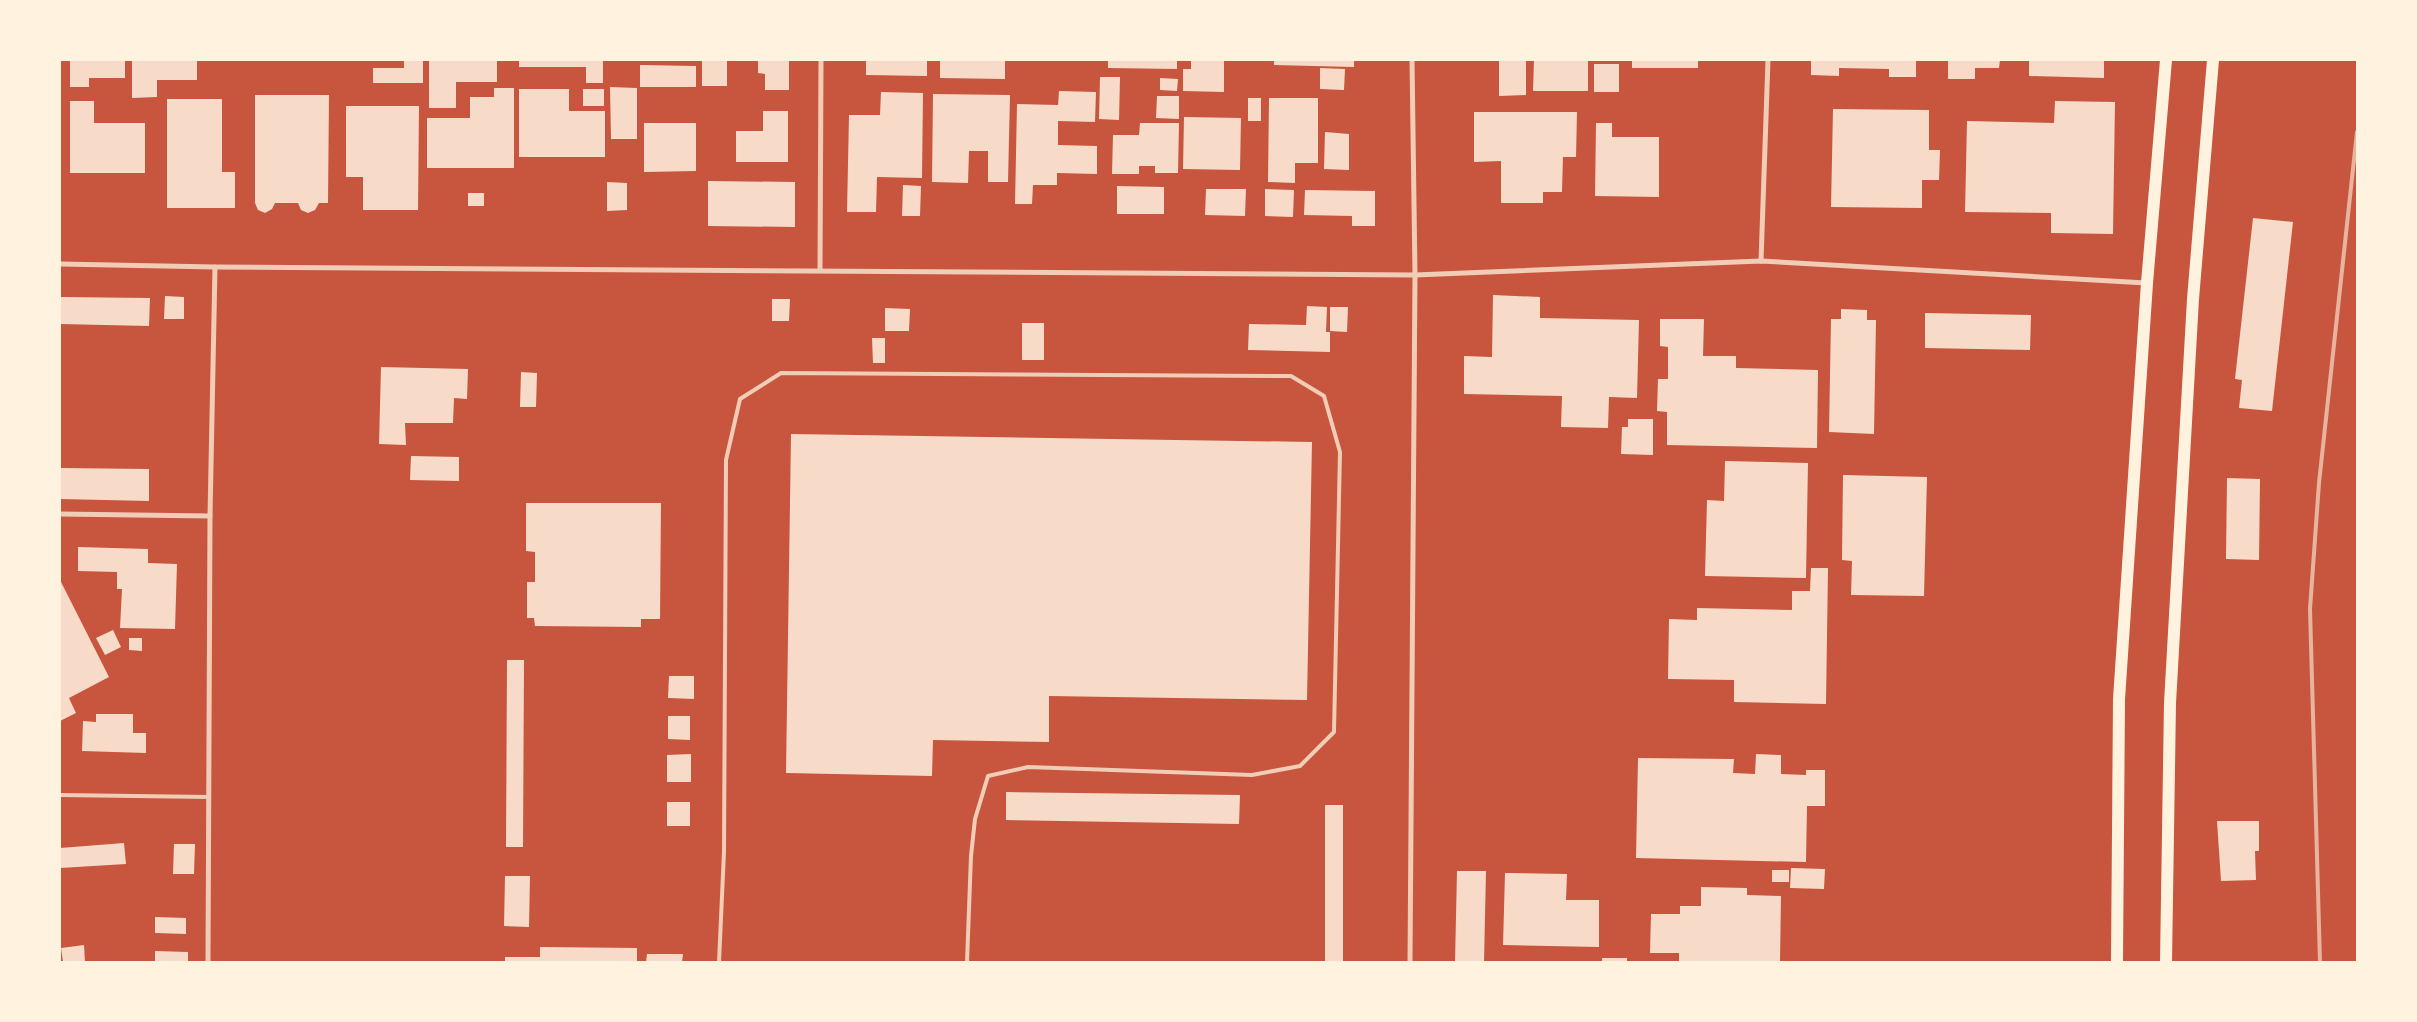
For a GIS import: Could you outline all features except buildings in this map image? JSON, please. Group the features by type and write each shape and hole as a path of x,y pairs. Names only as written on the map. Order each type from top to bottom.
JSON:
{"main road":[{"path":"2117,962 2119,699 2147,283 2166,60"},
{"path":"2166,962 2171,693 2193,299 2213,60"}],"street":[{"path":"820,270 821,60"},
{"path":"1410,962 1415,274 1412,60"},
{"path":"1761,261 1768,60"},
{"path":"60,264 215,268 1415,274 1761,261 2147,283"},
{"path":"208,962 210,516 215,268"},
{"path":"60,514 210,516"}],"lane":[{"path":"719,962 724,852 726,460 740,399 781,373 1291,376 1324,396 1340,452 1334,732 1300,766 1252,775 1028,767 988,776 975,819 971,856 967,962"},
{"path":"60,795 209,797"}],"railway":[{"path":"2320,962 2310,609 2319,483 2357,132"}]}
